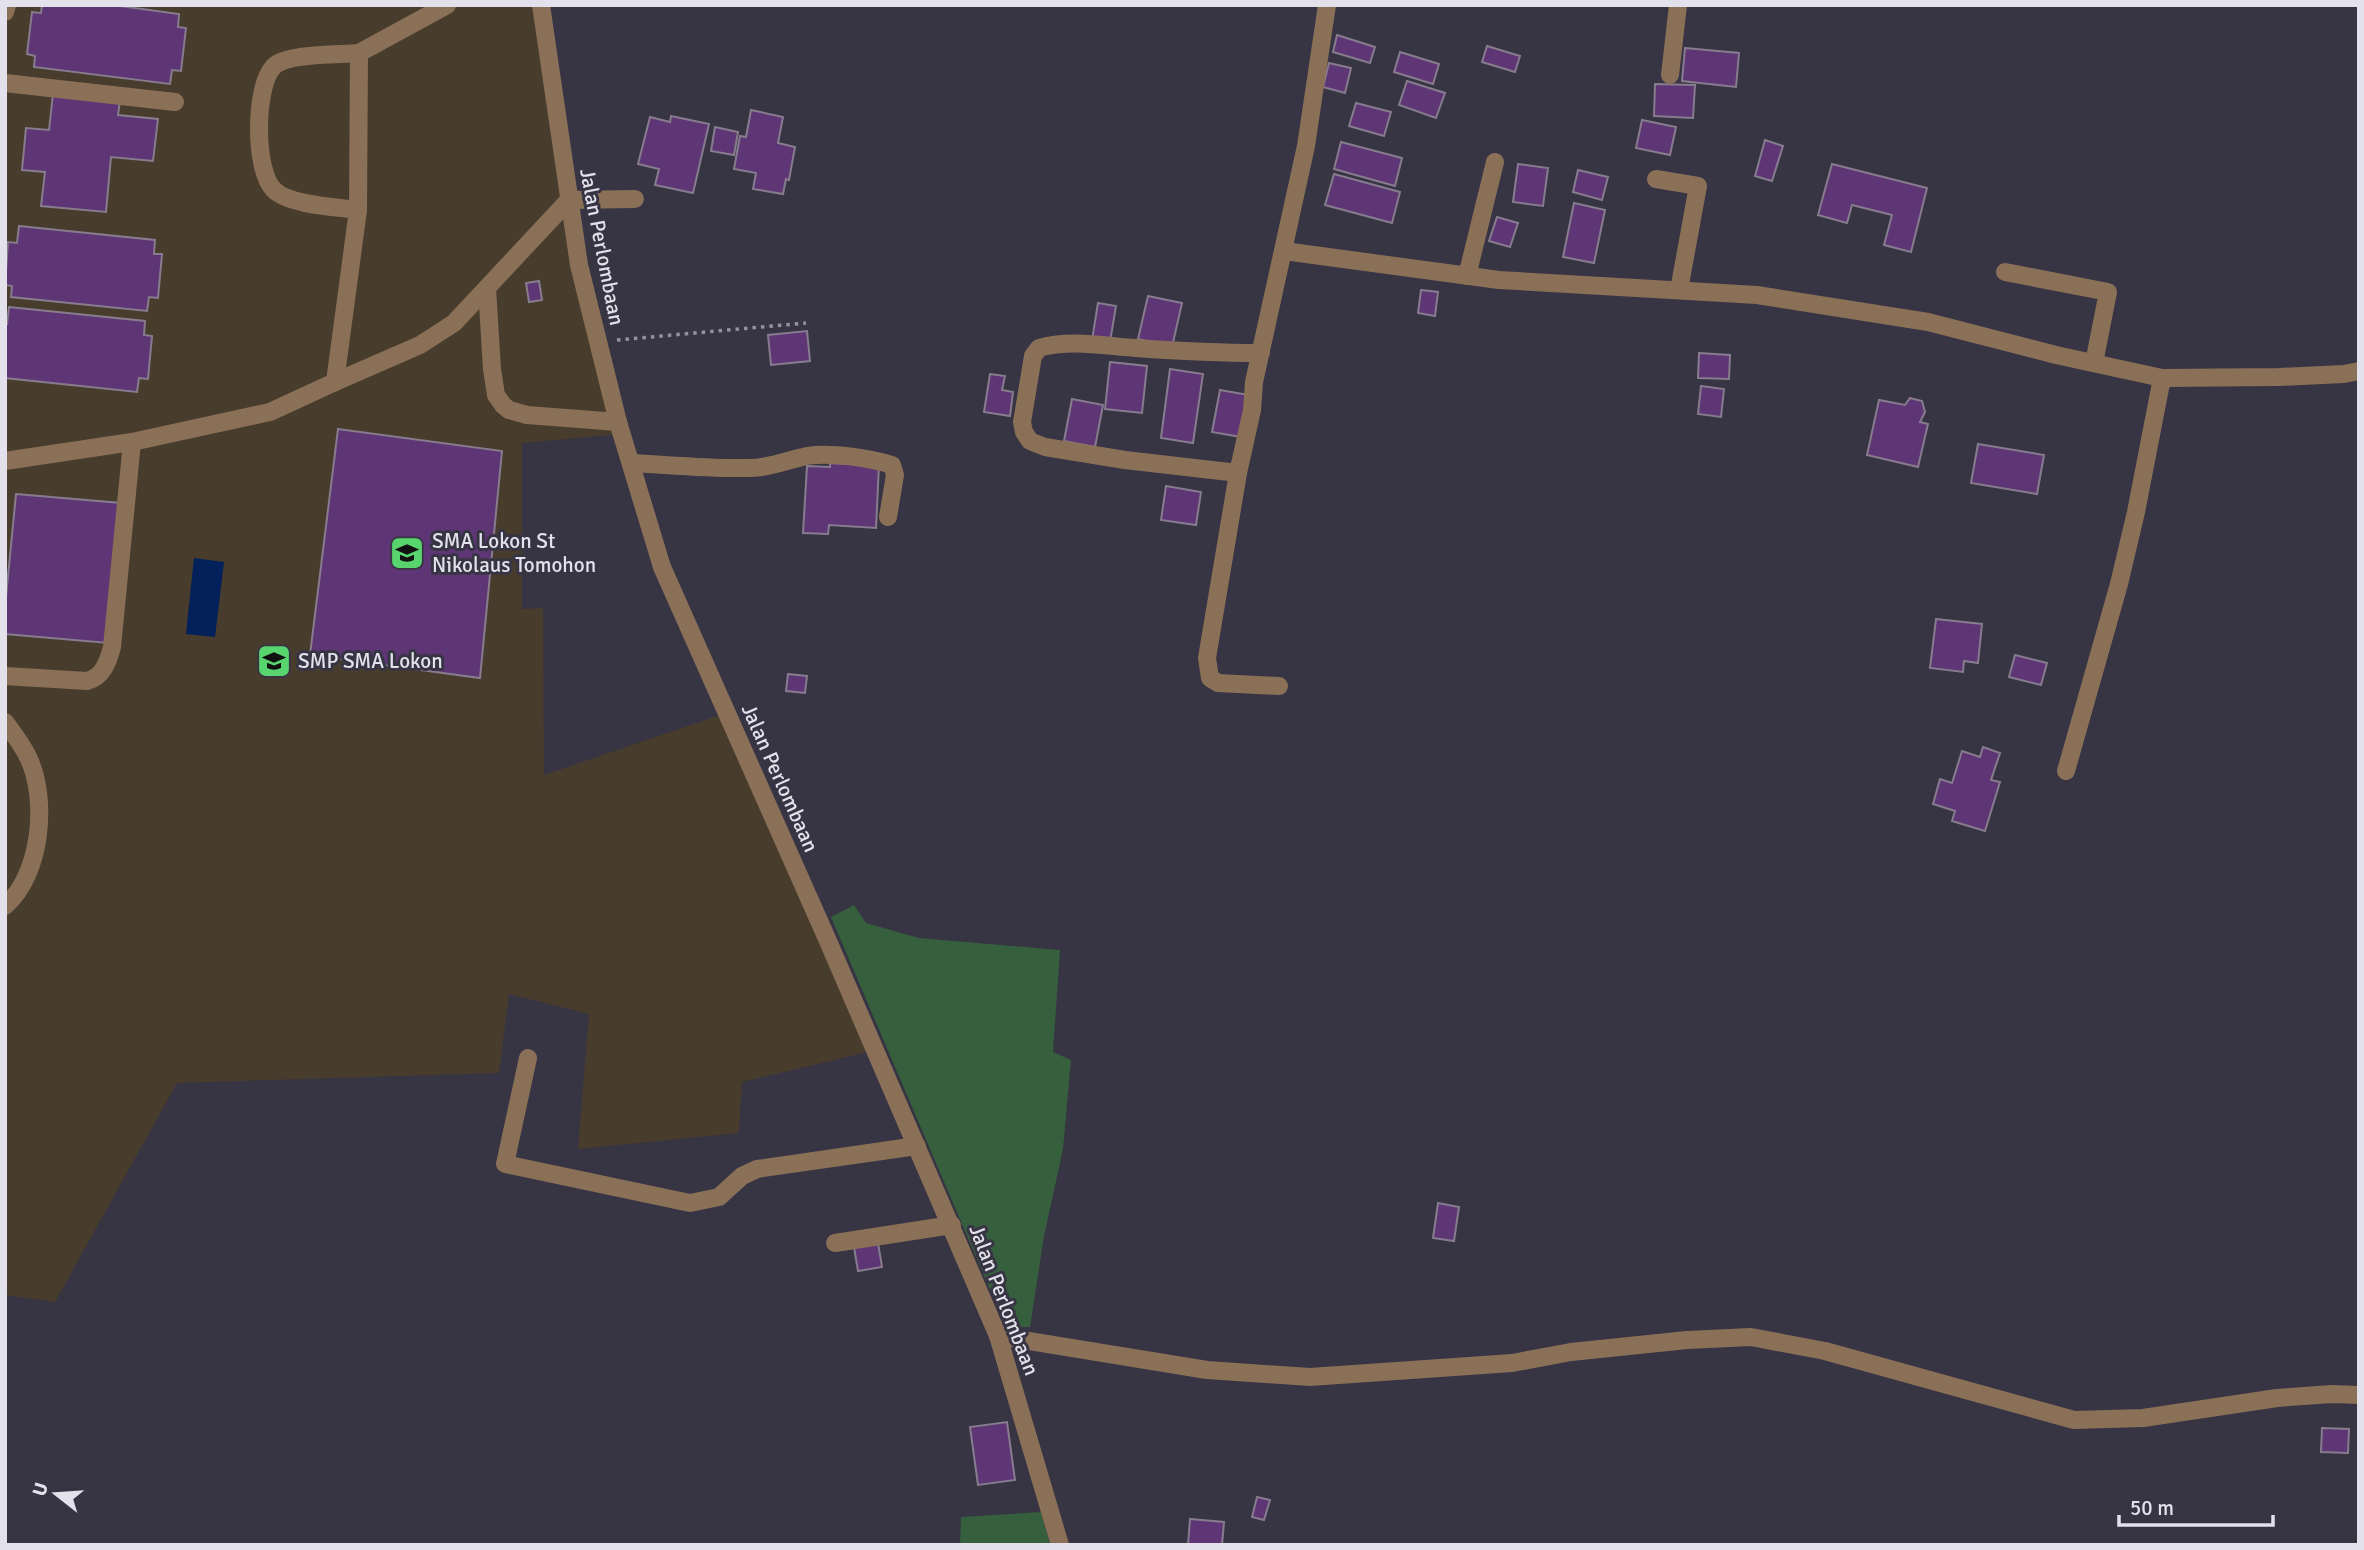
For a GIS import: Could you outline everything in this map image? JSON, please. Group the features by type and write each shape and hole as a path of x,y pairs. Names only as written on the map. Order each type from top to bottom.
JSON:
{"street":[{"path":"5,12 7,5"},
{"path":"358,210 298,201 275,191 264,176 260,103 265,80 275,66 289,59 359,53 447,5"},
{"name":"Jalan Perlombaan","path":"541,5 579,265 618,422 662,567 918,1146 998,1335 1060,1545"},
{"path":"1279,687 1218,683 1210,678 1207,659 1238,473 1252,410 1254,382 1306,146 1327,5"},
{"path":"1670,75 1678,5"},
{"path":"335,382 358,210 359,53"},
{"path":"5,83 175,102"},
{"path":"1467,276 1495,162"},
{"path":"1656,178 1698,186 1679,290"},
{"path":"5,461 132,442 270,412 419,345 454,323 569,200 635,199"},
{"path":"1284,251 1467,276 1756,295 1928,322 2162,378 2279,377 2359,371"},
{"path":"2005,272 2108,292 2094,363"},
{"path":"487,288 492,369 496,394 503,405 509,410 527,415 618,422"},
{"path":"1238,473 1125,460 1045,447 1030,441 1022,422 1033,356 1039,348 1052,344 1204,353 1261,352"},
{"path":"2066,771 2119,584 2162,378"},
{"path":"5,676 87,681 99,675 107,663 111,647 132,442"},
{"path":"631,463 750,468 823,455 882,462 892,465 895,475 888,517"},
{"path":"5,722 29,760 37,788 37,822 36,849 28,876 5,906"},
{"path":"528,1058 505,1164 690,1203 719,1197 742,1177 757,1169 918,1146"},
{"path":"835,1243 952,1225"},
{"path":"998,1335 1207,1370 1310,1377 1512,1363 1582,1351 1687,1340 1751,1337 1825,1352 2074,1420 2143,1418 2277,1398 2359,1395"}],"path":[{"path":"597,342 806,323"}],"shaded area":[{"name":"SMP SMA Lokon","path":"5,5 543,5 569,200 622,434 522,443 522,609 543,608 544,775 723,714 872,1051 742,1082 739,1133 578,1149 589,1014 509,994 499,1073 177,1083 55,1302 5,1295"}],"green space":[{"path":"854,905 866,923 919,938 1060,950 1053,1052 1071,1060 1063,1149 1044,1236 1030,1327 1006,1327 831,917"},
{"path":"1041,1512 1050,1545 960,1545 961,1517"}],"water":[{"path":"194,558 224,562 215,637 186,634"}],"building":[{"path":"42,5 113,5 179,14 178,27 186,28 181,71 172,70 170,84 34,67 35,56 27,54 32,12 41,13"},
{"path":"1337,35 1375,47 1370,63 1333,52"},
{"path":"1487,46 1520,56 1515,72 1482,62"},
{"path":"1685,48 1739,53 1736,87 1682,81"},
{"path":"1400,52 1439,64 1433,84 1394,72"},
{"path":"1329,63 1351,68 1345,93 1323,87"},
{"path":"1407,81 1445,93 1436,118 1399,105"},
{"path":"1655,84 1695,85 1693,118 1654,116"},
{"path":"53,94 120,101 118,115 158,119 153,161 111,157 106,212 41,206 45,172 22,170 26,128 49,130"},
{"path":"1356,103 1391,112 1384,136 1349,126"},
{"path":"751,110 783,117 778,143 795,147 789,180 786,179 783,194 753,189 756,173 734,169 740,136 746,137"},
{"path":"671,116 709,124 693,193 655,185 659,169 638,164 650,117 670,122"},
{"path":"1642,120 1676,127 1670,155 1636,148"},
{"path":"715,127 738,132 734,155 711,151"},
{"path":"1765,140 1783,146 1772,181 1755,176"},
{"path":"1341,142 1402,158 1395,186 1334,169"},
{"path":"1518,164 1548,168 1543,206 1513,202"},
{"path":"1832,164 1927,188 1911,252 1884,245 1892,215 1852,205 1847,223 1818,215"},
{"path":"1578,170 1608,177 1602,200 1573,192"},
{"path":"1334,174 1400,192 1392,223 1325,205"},
{"path":"1574,203 1605,210 1594,263 1563,257"},
{"path":"1497,217 1518,223 1510,247 1489,241"},
{"path":"19,226 155,240 154,254 162,254 158,298 149,297 147,311 11,297 12,286 5,285 8,242 17,243"},
{"path":"539,281 542,300 529,302 526,283"},
{"path":"1421,290 1438,292 1435,316 1418,313"},
{"path":"1148,296 1182,303 1172,347 1138,339"},
{"path":"1098,303 1116,306 1110,342 1092,340"},
{"path":"9,307 145,321 144,335 152,336 148,379 139,378 137,392 5,378 5,324"},
{"path":"807,331 810,361 771,365 768,335"},
{"path":"1699,353 1730,355 1729,379 1698,378"},
{"path":"1110,362 1147,366 1142,413 1105,409"},
{"path":"1170,369 1203,374 1193,443 1161,438"},
{"path":"990,374 1005,376 1002,390 1013,392 1010,416 984,412"},
{"path":"1701,386 1724,389 1721,417 1698,414"},
{"path":"1220,390 1249,395 1241,437 1212,432"},
{"path":"1910,398 1922,401 1925,412 1920,422 1928,424 1918,467 1867,455 1879,400 1905,405"},
{"path":"1072,399 1103,405 1095,447 1064,441"},
{"name":"SMA Lokon St Nikolaus Tomohon","path":"338,429 502,451 480,678 310,655"},
{"path":"1978,444 2044,455 2037,494 1971,483"},
{"path":"830,463 879,465 876,528 829,525 828,534 803,533 807,466 830,467"},
{"path":"1166,486 1201,492 1196,525 1161,520"},
{"path":"16,494 121,503 108,643 5,634 5,607"},
{"path":"1936,619 1982,624 1978,663 1964,661 1963,672 1930,668"},
{"path":"2015,655 2047,663 2041,685 2009,677"},
{"path":"788,674 807,676 805,693 786,691"},
{"path":"1983,747 2000,753 1991,780 2000,782 1985,831 1952,821 1955,811 1933,804 1940,779 1952,783 1962,751 1980,757"},
{"path":"1438,1203 1459,1207 1454,1241 1433,1238"},
{"path":"878,1243 882,1267 858,1271 854,1247"},
{"path":"1007,1422 1015,1480 978,1485 970,1427"},
{"path":"2322,1428 2349,1429 2348,1453 2321,1452"},
{"path":"1257,1497 1270,1500 1264,1520 1252,1517"},
{"path":"1190,1519 1224,1522 1222,1545 1188,1545"}],"place":[{"name":"SMA Lokon St Nikolaus Tomohon","path":"407,553"},
{"name":"SMP SMA Lokon","path":"274,661"}]}
